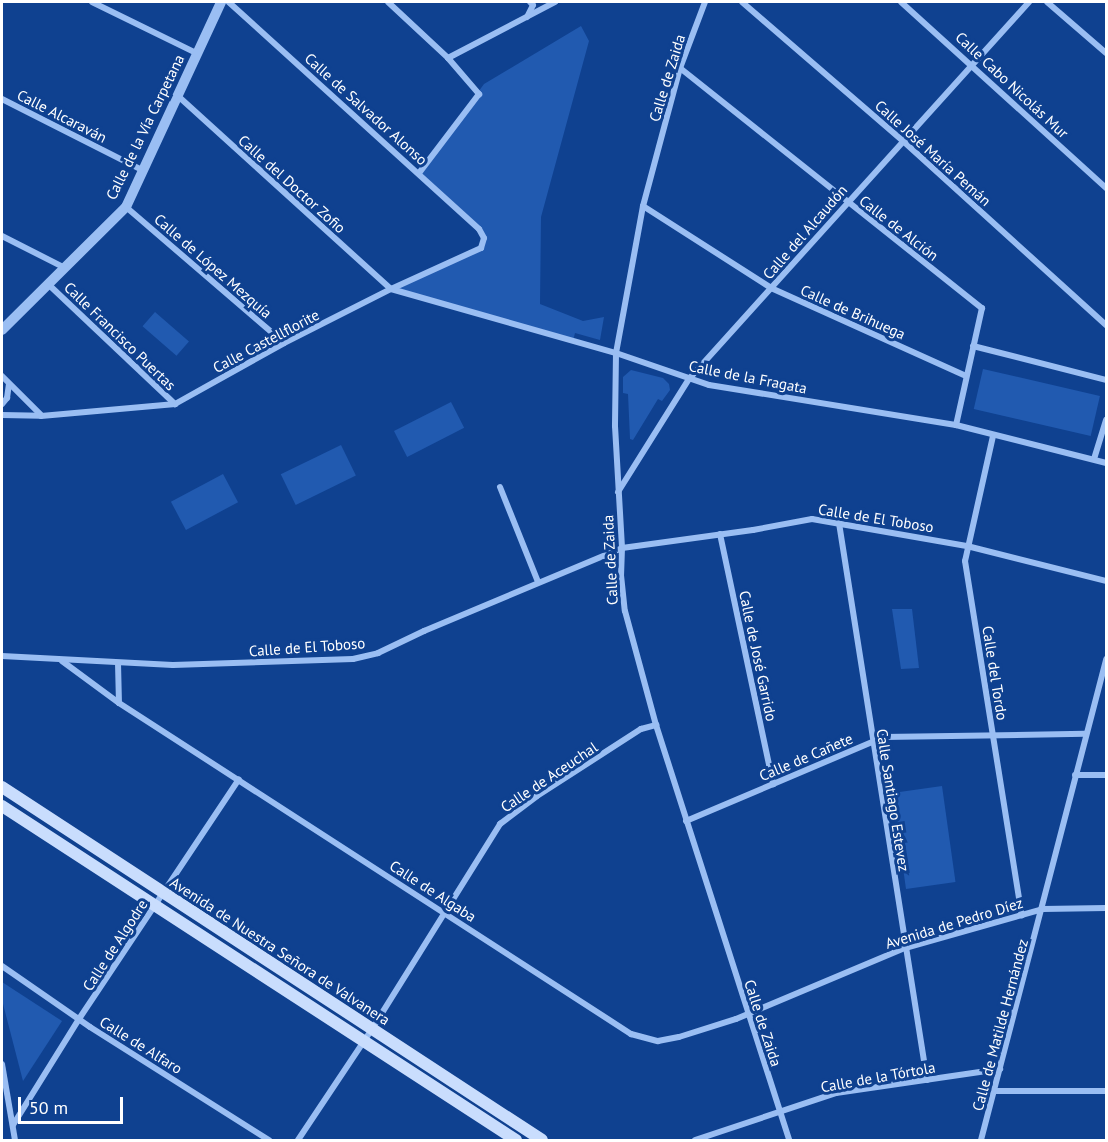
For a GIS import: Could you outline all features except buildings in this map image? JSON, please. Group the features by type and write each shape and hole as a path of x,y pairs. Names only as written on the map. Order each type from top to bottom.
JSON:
{"main road":[{"name":"Avenida de Nuestra Señora de Valvanera","path":"2,787 542,1140"},
{"name":"Avenida de Nuestra Señora de Valvanera","path":"2,806 516,1140"}],"street":[{"path":"92,2 198,54"},
{"name":"Calle de la Vía Carpetana","path":"2,330 126,207 221,2"},
{"name":"Calle de Salvador Alonso","path":"229,2 419,173 479,229 484,238"},
{"path":"388,2 448,58 479,94 419,173"},
{"path":"527,17 533,5 530,2"},
{"path":"448,58 555,2"},
{"name":"Calle de Zaida","path":"705,2 680,68 643,206 616,353 615,426 622,548 621,575 625,611 656,725 789,1140"},
{"name":"Calle José María Pemán","path":"742,2 903,141 1107,325"},
{"name":"Calle Cabo Nicolás Mur","path":"901,2 972,63 1107,188"},
{"name":"Calle del Alcaudón","path":"618,492 689,379 846,201 1029,2"},
{"path":"1047,2 1107,53"},
{"name":"Calle de Alción","path":"680,68 982,308 956,425"},
{"name":"Calle del Doctor Zofio","path":"178,96 391,289"},
{"name":"Calle Alcaraván","path":"2,99 144,171"},
{"name":"Calle de Brihuega","path":"643,206 771,288 966,376"},
{"name":"Calle de López Mezquía","path":"126,207 284,343"},
{"path":"2,236 65,268"},
{"name":"Calle Castellflorite","path":"2,415 42,416 175,404 284,343 391,289 481,248 484,238"},
{"name":"Calle Francisco Puertas","path":"48,284 175,404"},
{"name":"Calle de la Fragata","path":"391,289 616,353 709,385 956,425 1107,463"},
{"path":"973,346 1107,380"},
{"path":"2,376 42,416"},
{"path":"2,404 7,398 9,384"},
{"path":"1094,459 1107,420"},
{"name":"Calle del Tordo","path":"993,436 965,561 1022,915"},
{"path":"500,488 538,582"},
{"name":"Calle de El Toboso","path":"2,656 62,661 173,665 353,658 378,653 538,582 622,548 812,519 967,546 1107,581"},
{"name":"Calle Santiago Estevez","path":"839,523 927,1080"},
{"name":"Calle de José Garrido","path":"720,534 773,784"},
{"name":"Calle de Matilde Hernández","path":"981,1140 1043,909 1085,734 1107,659"},
{"name":"Calle de Algaba","path":"62,661 119,703 631,1034 658,1041 748,1014"},
{"path":"118,663 119,703"},
{"name":"Calle de Aceuchal","path":"298,1140 364,1042 500,824 537,796 641,729 656,725"},
{"name":"Calle de Cañete","path":"686,821 884,737 1085,734"},
{"path":"1075,775 1107,775"},
{"name":"Calle de Algodre","path":"13,1125 80,1019 239,779"},
{"name":"Avenida de Pedro Díez","path":"748,1014 905,948 1043,909 1107,908"},
{"name":"Calle de Alfaro","path":"2,966 80,1019 269,1140"},
{"path":"2,1064 15,1140"},
{"name":"Calle de la Tórtola","path":"694,1140 836,1093 1000,1070"},
{"path":"994,1091 1107,1091"}],"shaded area":[{"path":"581,26 589,41 541,217 540,304 583,321 604,317 600,340 575,333 573,341 391,289 481,248 484,238 419,173 484,84"},
{"path":"155,312 189,342 176,356 143,326"},
{"path":"983,369 1100,396 1091,436 974,409"},
{"path":"631,370 663,378 669,384 670,390 662,401 658,399 633,440 630,439 628,394 623,393 623,377"},
{"path":"451,402 464,428 407,457 394,431"},
{"path":"341,445 356,476 296,505 281,474"},
{"path":"223,474 238,502 186,530 171,502"},
{"path":"892,609 912,609 919,668 901,669"},
{"path":"942,786 955,882 906,889 892,793"},
{"path":"2,982 62,1021 23,1081 2,1000"}]}
